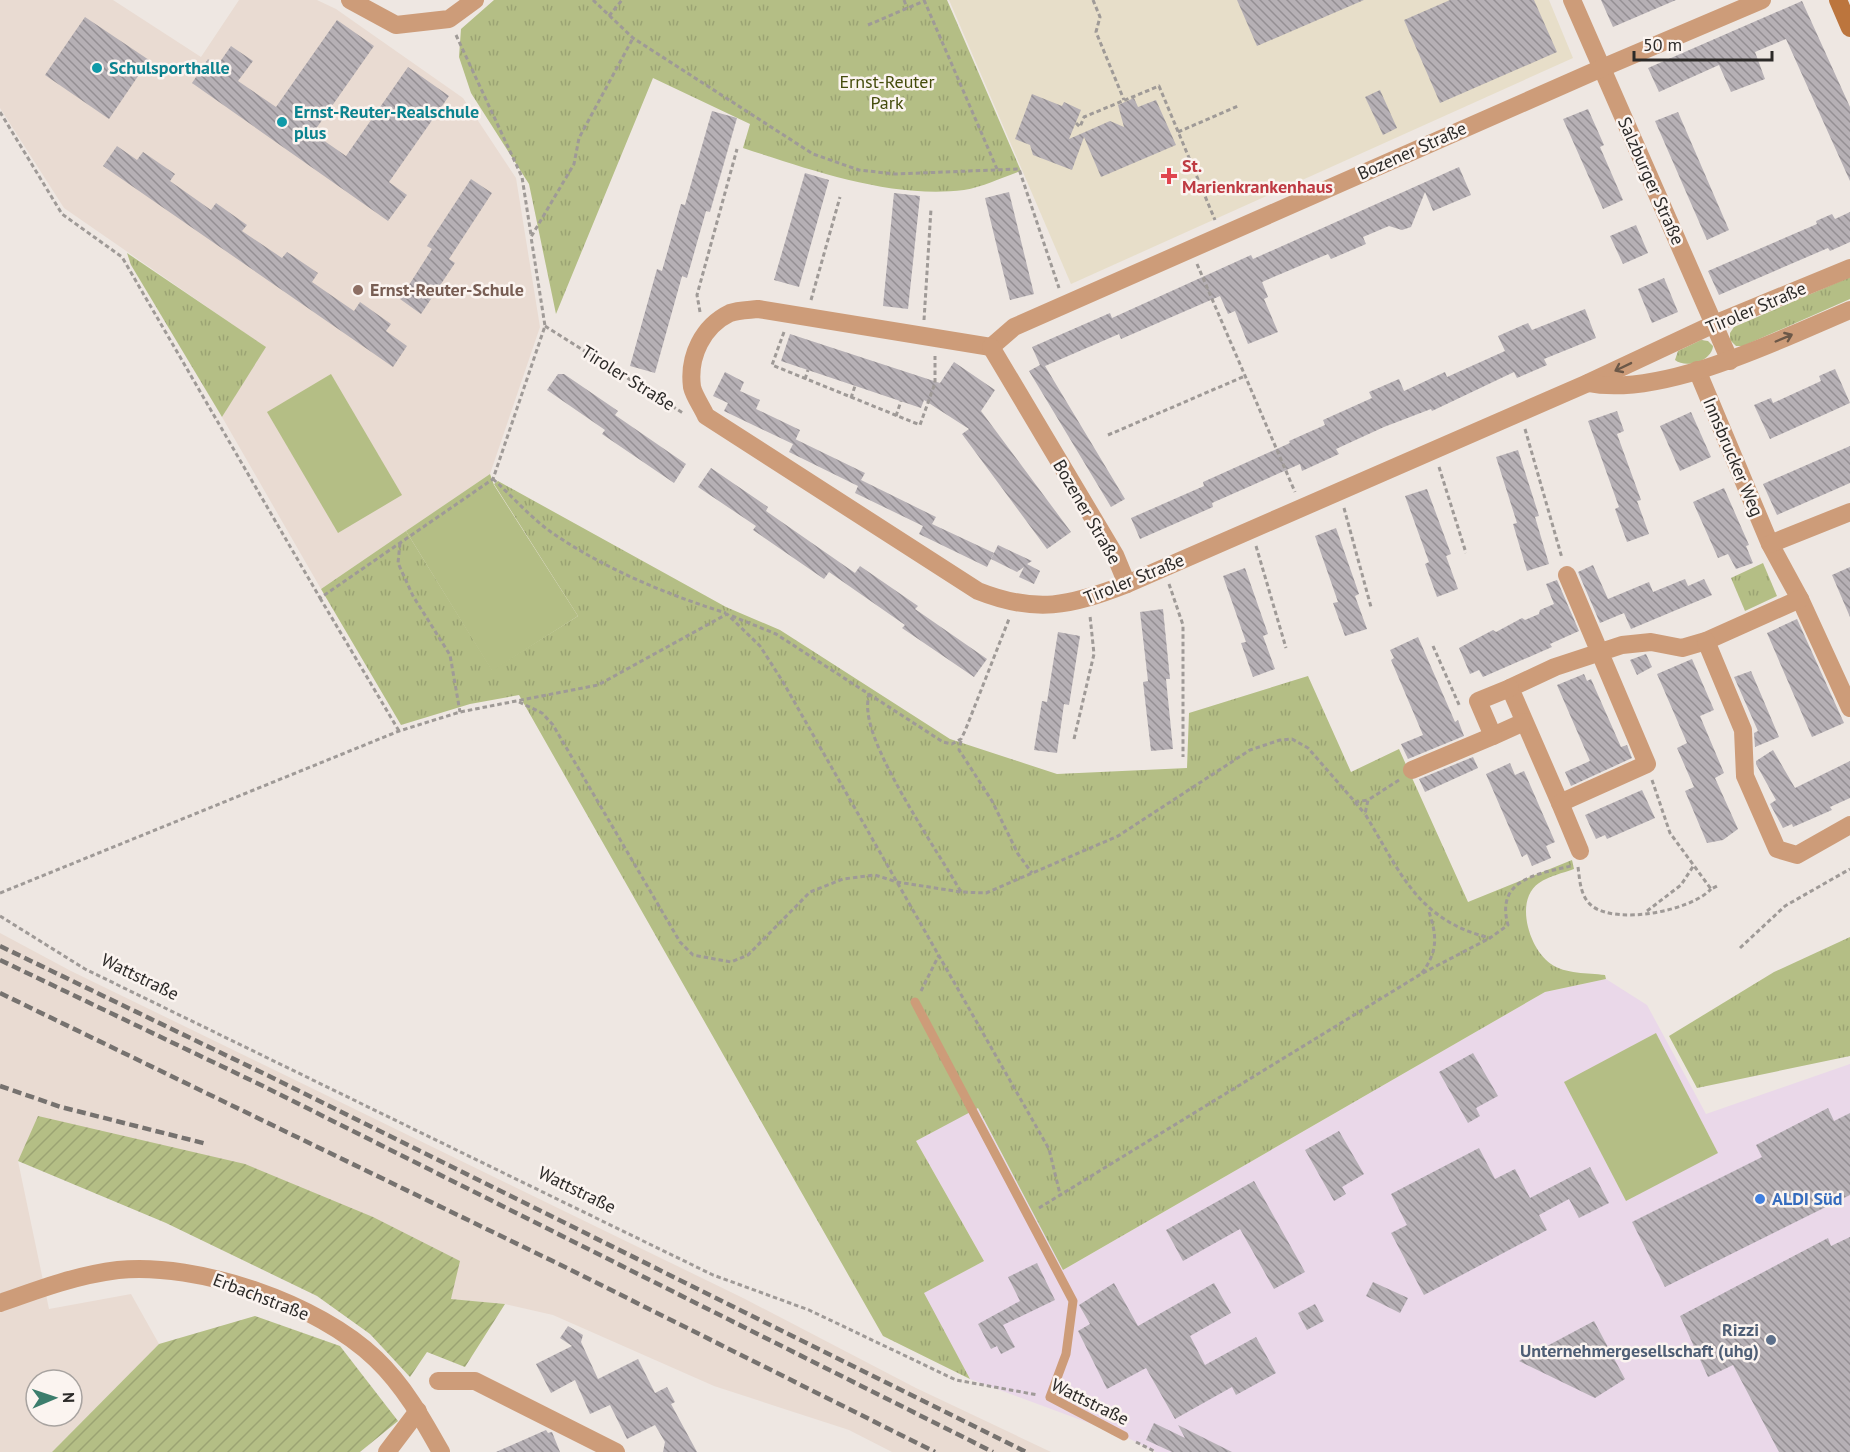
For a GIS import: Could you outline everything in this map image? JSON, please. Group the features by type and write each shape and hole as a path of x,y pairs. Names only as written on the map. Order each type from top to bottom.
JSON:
{"main road":[{"path":"1838,0 1850,28"}],"street":[{"path":"350,0 396,25 449,19 475,0"},
{"name":"Salzburger Straße","path":"1572,0 1730,361"},
{"name":"Bozener Straße","path":"1127,584 1114,555 991,347 1014,327 1064,304 1762,0"},
{"name":"Tiroler Straße","path":"706,416 978,591 1016,604 1054,606 1088,599 1127,584 1588,383 1714,324 1850,268"},
{"path":"706,416 692,389 692,363 698,344 710,326 732,312 758,309 991,347"},
{"name":"Tiroler Straße","path":"1588,383 1608,387 1674,376 1730,361 1850,309"},
{"path":"1662,348 1674,376"},
{"name":"Innsbrucker Weg","path":"1697,370 1770,544 1800,599 1850,708"},
{"path":"1770,544 1850,513"},
{"path":"1560,803 1647,764 1567,575"},
{"path":"1493,736 1478,701 1598,651 1622,645 1651,642 1682,648 1706,641 1800,599"},
{"path":"1706,641 1743,730 1745,776 1777,849 1797,855 1850,825"},
{"path":"1510,688 1560,803 1579,857"},
{"path":"1412,770 1524,722"},
{"name":"Erbachstraße","path":"0,1303 69,1279 121,1270 180,1272 221,1280 281,1301 349,1337 383,1366 418,1411 441,1452"},
{"path":"438,1380 475,1381 616,1452"},
{"path":"387,1452 418,1411"}],"lane":[{"path":"915,1002 1073,1301 1066,1354 1050,1397"},
{"name":"Wattstraße","path":"1050,1397 1124,1436"}],"path":[{"path":"593,0 633,38 813,154 859,170 895,174 1019,169 1064,304"},
{"path":"609,16 622,0"},
{"path":"904,0 907,8"},
{"path":"868,25 924,0 997,170"},
{"path":"1093,0 1100,17 1096,32 1124,100"},
{"path":"320,598 493,479 545,326 522,177 449,19"},
{"path":"531,237 574,164 579,138 633,38"},
{"path":"1076,123 1080,127 1084,117 1159,86 1221,235"},
{"path":"1178,132 1238,106"},
{"path":"0,112 62,214 122,257 399,731"},
{"path":"710,326 698,308 697,295 737,149"},
{"path":"840,197 799,315 772,365 920,425 935,382 929,338 931,209"},
{"path":"1190,249 1302,508"},
{"name":"Tiroler Straße","path":"545,326 690,417 706,416"},
{"path":"805,379 808,370"},
{"path":"1108,435 1245,376"},
{"path":"851,398 855,386"},
{"path":"896,416 901,401"},
{"path":"1520,413 1567,575"},
{"path":"1434,451 1466,553"},
{"path":"493,479 549,530 582,552 674,597 727,614 776,634 943,742 952,744 961,739"},
{"path":"1340,491 1371,607"},
{"path":"1251,530 1286,648"},
{"path":"400,543 399,563 406,579 450,655 460,712"},
{"path":"1164,568 1183,626 1183,757"},
{"path":"1074,739 1094,654 1088,599"},
{"path":"1016,604 961,739 959,750 992,801 1018,854 1032,873"},
{"path":"0,893 399,731 460,712 598,685 727,614"},
{"path":"727,614 760,646 783,682 1049,1149 1060,1194"},
{"path":"1433,646 1460,707 1478,701"},
{"path":"869,693 868,712 872,730 890,770 961,892"},
{"path":"517,701 542,713 553,725 680,942 693,954 731,962 748,955 810,892 843,879 875,875 897,882 961,892 986,893 1118,836 1250,750 1281,740 1292,739 1303,744 1365,814 1405,878 1429,910 1435,929 1436,947 1433,958 1421,974"},
{"path":"1647,764 1670,833 1711,889"},
{"path":"1355,802 1368,800 1412,770"},
{"path":"1365,814 1368,800"},
{"path":"1027,1215 1421,974 1490,938 1508,925 1505,913 1506,900 1512,888 1524,879 1579,857 1580,886 1584,898 1592,906 1614,913 1646,912 1686,906 1719,885"},
{"path":"1646,912 1681,885 1694,865"},
{"path":"1740,948 1785,906 1850,869"},
{"path":"1429,910 1468,932 1490,938"},
{"name":"Wattstraße","path":"0,915 85,969 713,1275 809,1310 956,1380 1050,1397"},
{"path":"915,1002 939,955"},
{"name":"Wattstraße","path":"1124,1436 1156,1452"}],"shaded area":[{"name":"Ernst-Reuter-Schule","path":"0,0 113,0 201,57 239,0 317,0 336,9 463,98 516,178 540,327 490,474 321,589 222,417 265,347 64,208 0,108"},
{"name":"St. Marienkrankenhaus","path":"949,0 1549,0 1573,58 1071,284"},
{"path":"0,933 71,971 745,1299 916,1388 1051,1452 892,1452 849,1430 714,1386 553,1315 505,1304 451,1299 39,1116 18,1161 49,1309 131,1294 159,1344 84,1420 84,1368 24,1368 24,1428 76,1428 52,1452 0,1452"},
{"path":"1606,979 1647,1005 1706,1114 1850,1064 1850,1452 1156,1452 1124,1436 970,1379 923,1293 984,1261 916,1141 977,1107 1063,1270 1545,992"}],"green space":[{"name":"Ernst-Reuter Park","path":"494,0 947,0 1021,171 971,189 937,192 852,181 743,148 750,124 653,78 556,314 529,184 471,93 459,57 461,29"},
{"path":"127,253 266,347 222,417 131,265"},
{"path":"1850,277 1850,299 1743,346 1736,346 1730,340 1730,333 1734,327"},
{"path":"1701,340 1708,341 1713,346 1708,356 1698,362 1685,364 1675,360 1678,351"},
{"path":"331,374 402,495 338,533 267,412"},
{"path":"490,474 494,485 578,616 492,671 406,531"},
{"path":"498,481 726,607 780,630 950,739 1057,774 1187,768 1189,713 1308,676 1351,772 1399,749 1468,902 1572,860 1574,869 1539,883 1531,891 1527,901 1527,924 1536,947 1551,964 1570,971 1605,975 1606,979 1545,992 1063,1270 978,1108 916,1141 984,1261 924,1293 970,1379 883,1336 519,695 470,704 401,725 321,589 406,531 492,670 578,616 494,484"},
{"path":"1763,563 1777,596 1745,611 1731,578"},
{"path":"1850,937 1850,1056 1697,1088 1669,1036 1774,972"},
{"path":"1656,1033 1718,1153 1626,1201 1564,1082"},
{"path":"38,1116 245,1164 373,1217 460,1261 451,1299 505,1304 465,1367 427,1352 410,1377 370,1334 317,1296 166,1223 18,1161"},
{"path":"255,1316 340,1346 398,1421 360,1452 52,1452 76,1428 84,1428 84,1420 159,1344"}],"building":[{"path":"1237,0 1364,0 1257,46"},
{"path":"1450,0 1534,0 1557,52 1440,103 1404,20"},
{"path":"1601,0 1676,0 1613,27"},
{"path":"1802,1 1850,107 1850,181 1786,39 1755,52 1765,79 1731,92 1719,65 1659,92 1648,68"},
{"name":"Schulsporthalle","path":"85,17 149,60 109,119 45,75"},
{"name":"Ernst-Reuter-Realschule plus","path":"337,20 374,46 313,133 346,156 408,67 449,96 389,182 407,195 388,221 192,83 208,59 217,66 231,46 253,61 238,81 276,107"},
{"path":"1380,90 1397,128 1383,135 1365,97"},
{"path":"1032,94 1062,106 1064,102 1081,110 1069,139 1110,121 1124,127 1118,105 1134,98 1138,107 1156,100 1176,145 1101,177 1084,137 1072,170 1033,155 1030,145 1015,139"},
{"path":"1588,109 1604,145 1600,147 1623,200 1603,209 1563,119"},
{"path":"712,111 737,118 710,212 706,211 687,278 682,276 655,373 630,366 657,269 662,271 681,204 685,205"},
{"path":"1678,112 1729,230 1707,240 1655,121"},
{"path":"117,146 137,160 143,152 175,174 170,181 211,210 216,203 247,225 242,231 282,258 287,252 318,273 312,282 354,311 360,302 391,324 386,331 407,346 393,367 103,166"},
{"path":"1459,167 1471,195 1433,211 1425,192 1411,227 1402,230 1389,226 1363,237 1366,244 1331,259 1328,254 1262,282 1268,297 1264,299 1278,332 1248,344 1235,311 1228,314 1220,296 1121,339 1119,334 1045,366 1125,499 1111,507 1029,371 1040,365 1032,347 1110,313 1112,318 1251,255 1253,259"},
{"path":"805,173 829,180 799,287 774,280"},
{"path":"471,179 492,193 449,259 455,263 421,314 400,299 432,249 427,246"},
{"path":"1009,192 1034,294 1010,300 985,198"},
{"path":"894,193 920,196 908,309 883,306"},
{"path":"1850,212 1850,242 1830,251 1828,248 1719,295 1708,271 1817,224 1816,221 1832,214 1835,219"},
{"path":"1636,225 1648,253 1623,264 1610,236"},
{"path":"1664,278 1678,312 1652,323 1638,289"},
{"path":"1585,309 1596,338 1544,359 1547,365 1517,378 1514,372 1432,411 1431,409 1384,427 1336,449 1339,454 1302,471 1300,464 1212,503 1213,507 1140,539 1131,518 1204,486 1203,482 1325,425 1323,420 1372,398 1369,392 1399,379 1404,391 1445,372 1447,377 1505,351 1498,336 1528,323 1532,330"},
{"path":"790,334 940,383 954,362 995,390 981,411 1071,532 1047,549 962,434 969,429 924,400 921,408 781,361"},
{"path":"1835,369 1850,403 1770,439 1754,405 1771,398 1773,403 1821,381 1819,376"},
{"path":"725,372 744,382 740,391 760,400 756,409 800,430 796,439 865,473 861,480 936,517 932,524 994,553 987,567 919,534 923,526 855,493 858,486 789,452 793,444 724,411 728,403 713,396"},
{"path":"558,374 564,374 618,411 615,415 686,464 674,483 602,434 605,430 547,390"},
{"path":"1617,411 1624,431 1617,434 1641,500 1637,501 1649,534 1627,542 1615,509 1619,507 1588,421"},
{"path":"1691,412 1711,457 1680,471 1660,426"},
{"path":"1850,446 1850,483 1777,515 1763,484"},
{"path":"1518,450 1539,516 1535,517 1549,564 1527,571 1513,524 1517,523 1496,457"},
{"path":"711,468 768,507 766,511 855,573 860,566 918,606 915,609 987,659 974,677 902,628 905,625 829,572 824,579 753,530 756,526 698,487"},
{"path":"1724,488 1749,545 1746,546 1753,563 1736,569 1728,554 1718,558 1693,502"},
{"path":"1427,489 1451,554 1446,556 1458,589 1437,597 1425,564 1429,562 1405,496"},
{"path":"1336,528 1359,594 1355,596 1367,629 1345,636 1333,603 1338,602 1315,536"},
{"path":"998,545 1032,561 1027,564 1040,571 1034,584 1019,577 1024,567 1017,572 991,559"},
{"path":"1593,565 1608,599 1649,582 1653,592 1685,579 1688,586 1704,579 1712,595 1631,629 1624,613 1600,623 1578,572"},
{"path":"1850,567 1850,617 1832,575"},
{"path":"1245,568 1268,634 1263,636 1275,669 1253,677 1241,643 1246,642 1223,576"},
{"path":"1557,580 1579,631 1550,644 1552,647 1483,677 1479,670 1470,674 1459,648 1493,630 1496,632 1522,618 1525,620 1539,614 1540,610 1554,604 1546,584"},
{"path":"1163,609 1170,679 1166,679 1173,749 1151,751 1143,682 1148,681 1140,612"},
{"path":"1797,619 1844,723 1812,737 1767,633"},
{"path":"1058,632 1080,636 1069,705 1064,704 1057,753 1034,750 1042,701 1047,702"},
{"path":"1418,637 1455,722 1458,720 1464,736 1408,759 1401,744 1423,735 1391,660 1394,658 1390,650"},
{"path":"1646,654 1652,667 1637,675 1630,660"},
{"path":"1692,659 1714,710 1700,716 1724,773 1715,778 1738,829 1723,840 1707,843 1685,791 1694,787 1677,748 1687,743 1657,674"},
{"path":"1751,671 1779,737 1755,747 1754,733 1758,731 1734,677"},
{"path":"1584,674 1587,681 1591,679 1621,747 1627,745 1632,758 1571,786 1565,772 1590,761 1557,685"},
{"path":"1773,750 1795,788 1850,761 1850,798 1830,807 1832,810 1793,827 1792,824 1783,828 1770,804 1776,800 1756,764 1756,761"},
{"path":"1473,757 1478,768 1425,792 1419,779"},
{"path":"1510,763 1515,775 1524,771 1555,842 1546,846 1551,858 1532,866 1527,854 1522,857 1486,774"},
{"path":"1642,790 1655,818 1607,839 1605,835 1596,839 1585,815"},
{"path":"1473,1053 1498,1096 1476,1108 1480,1116 1468,1123 1439,1072"},
{"name":"ALDI Süd","path":"1828,1108 1834,1121 1850,1113 1850,1195 1665,1287 1632,1222 1762,1157 1756,1145"},
{"path":"1339,1131 1364,1174 1342,1187 1346,1194 1334,1201 1305,1150"},
{"path":"1479,1148 1495,1179 1515,1169 1530,1198 1590,1167 1609,1203 1579,1218 1569,1199 1539,1215 1547,1230 1424,1295 1391,1233 1407,1225 1391,1194"},
{"path":"1254,1181 1305,1272 1274,1289 1240,1229 1183,1261 1166,1230"},
{"name":"Rizzi Unternehmergesellschaft (uhg)","path":"1850,1237 1850,1452 1779,1452 1733,1365 1708,1377 1680,1316 1828,1238 1831,1246"},
{"path":"1037,1263 1055,1300 1003,1325 1015,1347 1001,1354 997,1346 991,1349 978,1324 1020,1301 1008,1277"},
{"path":"1373,1282 1408,1298 1400,1313 1366,1296"},
{"path":"1114,1283 1138,1326 1214,1283 1231,1313 1190,1336 1205,1365 1256,1337 1276,1373 1236,1395 1232,1387 1175,1419 1146,1368 1107,1389 1078,1331 1090,1324 1079,1305"},
{"path":"1315,1304 1324,1321 1307,1330 1298,1313"},
{"path":"1594,1321 1625,1379 1595,1398 1519,1361"},
{"path":"568,1326 583,1335 581,1342 598,1379 638,1359 655,1393 667,1387 675,1402 671,1404 697,1452 663,1452 665,1442 655,1425 627,1439 610,1405 590,1414 575,1380 551,1393 536,1364 572,1346 560,1338"},
{"path":"1154,1423 1185,1438 1178,1425 1232,1452 1172,1452 1146,1440"},
{"path":"546,1430 548,1433 552,1432 560,1452 496,1452"}],"railway":[{"path":"0,946 269,1076 1026,1452"},
{"path":"0,960 263,1086 993,1452"},
{"path":"0,993 569,1269 935,1452"},
{"path":"0,1086 61,1107 207,1144"}],"place":[{"name":"Schulsporthalle","path":"97,68"},
{"name":"Ernst-Reuter-Realschule plus","path":"282,122"},
{"name":"St. Marienkrankenhaus","path":"1169,176"},
{"name":"Ernst-Reuter-Schule","path":"358,290"},
{"name":"ALDI Süd","path":"1760,1199"},
{"name":"Rizzi Unternehmergesellschaft (uhg)","path":"1771,1340"}]}
